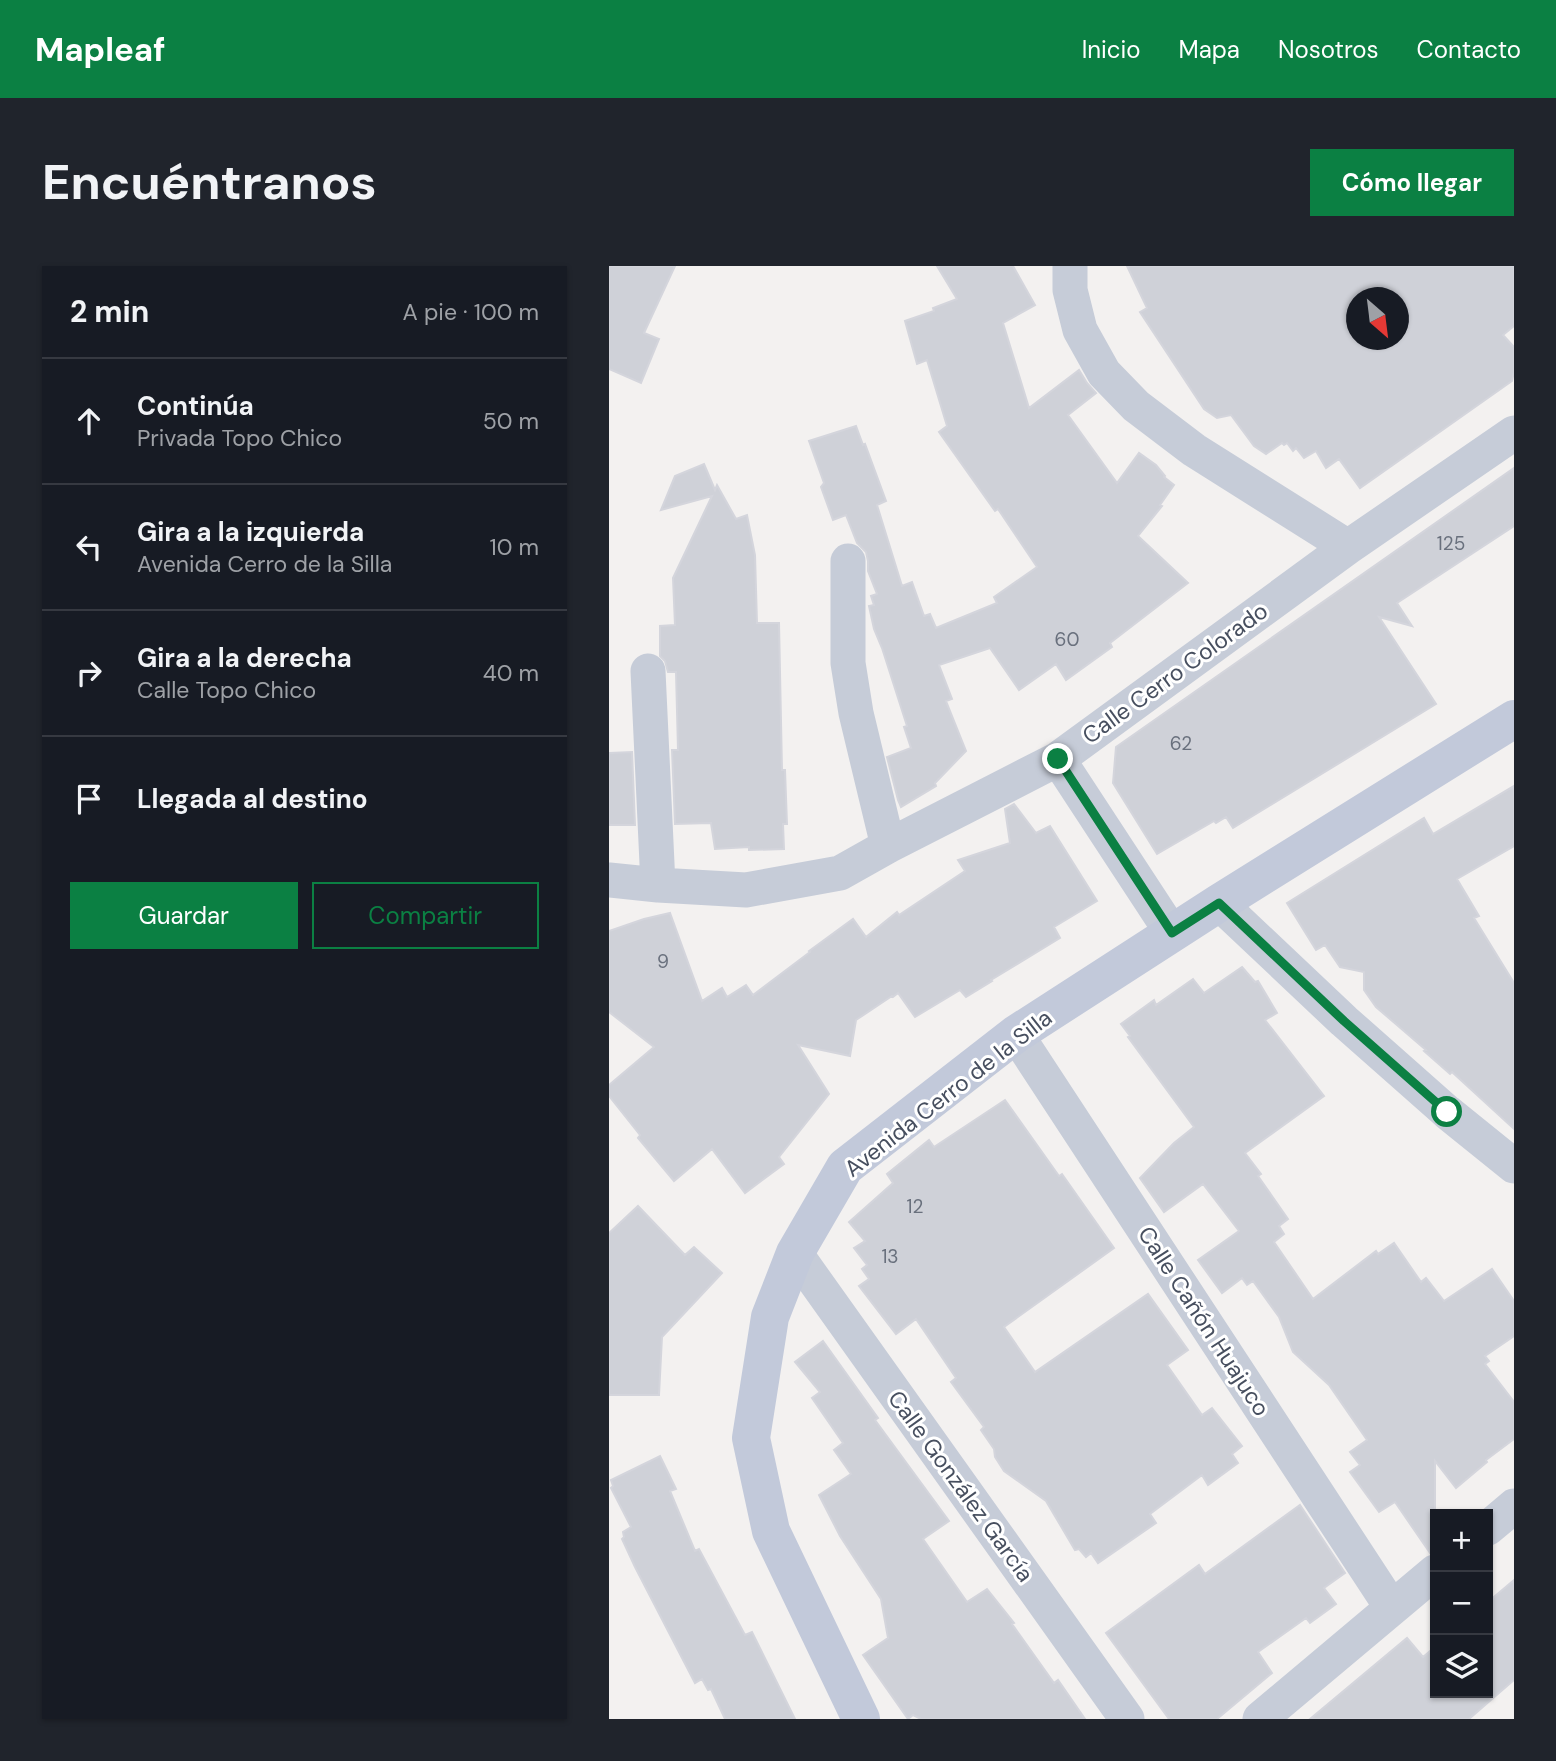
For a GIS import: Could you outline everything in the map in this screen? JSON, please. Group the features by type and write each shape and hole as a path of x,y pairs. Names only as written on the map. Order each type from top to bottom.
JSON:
{"main road":[{"name":"Avenida Cerro de la Silla","path":"861,1719 771,1531 751,1438 770,1317 795,1253 845,1167 1016,1034 1219,903 1514,719"}],"street":[{"path":"1070,266 1070,290 1080,330 1104,373 1136,406 1194,450 1348,547"},
{"name":"Calle Cerro Colorado","path":"609,880 746,890 840,873 1058,759 1348,547 1514,433"},
{"path":"848,561 848,663 856,713 888,846"},
{"path":"648,671 658,885"},
{"path":"1058,759 1172,933"},
{"path":"1219,903 1354,1030 1447,1112 1514,1166"},
{"name":"Calle Cañón Huajuco","path":"1016,1034 1392,1608"},
{"name":"Calle González García","path":"795,1253 1127,1719"},
{"path":"1493,1524 1514,1507"},
{"path":"1260,1719 1430,1576"}],"building":[{"path":"609,266 675,266 644,333 659,339 641,383 609,369"},
{"path":"937,266 1013,266 1035,305 1003,323 1029,408 1079,370 1096,393 1068,415 1117,483 1139,453 1156,465 1174,485 1160,505 1162,506 1138,536 1188,583 1110,643 1112,647 1066,680 1056,664 1019,690 990,648 939,665 952,699 946,701 966,751 935,783 936,786 901,807 887,757 911,748 904,727 907,726 874,629 869,606 874,605 871,596 877,594 868,571 866,552 857,543 846,515 833,520 821,487 824,483 809,441 856,426 886,501 877,505 902,586 912,582 924,616 930,614 936,628 997,603 994,597 1037,567 998,509 995,511 939,432 947,426 927,360 917,364 905,321 957,299"},
{"path":"1127,266 1514,266 1514,326 1503,335 1514,347 1514,372 1512,381 1360,488 1339,459 1326,468 1316,451 1304,458 1296,448 1293,451 1287,443 1282,443 1266,454 1254,446 1231,415 1217,418 1204,409 1140,312 1147,308"},
{"path":"704,464 715,490 717,485 736,519 747,515 755,555 757,623 779,623 782,770 785,770 787,824 783,824 784,849 715,849 711,823 675,824 672,750 678,750 676,672 668,672 665,661 660,656 660,626 675,625 673,578 712,496 661,510 675,476"},
{"path":"1514,468 1514,526 1397,603 1412,626 1379,617 1436,704 1233,828 1226,817 1216,823 1214,821 1157,854 1113,783 1116,747"},
{"path":"632,752 635,825 609,825 609,753"},
{"path":"1514,786 1514,846 1457,879 1479,916 1474,918 1514,983 1514,1129 1376,1007 1364,990 1364,972 1340,967 1325,945 1316,950 1287,903 1424,818 1433,834"},
{"path":"1014,804 1036,833 1050,826 1097,901 1054,927 1060,938 966,997 960,990 915,1017 898,993 892,996 856,1020 850,1056 798,1045 829,1094 779,1157 784,1164 745,1193 712,1149 674,1181 638,1138 640,1135 609,1096 609,1085 654,1047 609,1012 609,931 670,913 702,1001 722,988 727,997 746,985 753,995 853,919 866,937 897,912 899,915 965,871 958,860 1010,843 1005,809"},
{"path":"1242,967 1255,982 1258,981 1277,1013 1265,1020 1324,1096 1245,1153 1288,1219 1279,1226 1284,1234 1274,1242 1313,1299 1376,1251 1378,1254 1394,1243 1421,1282 1426,1278 1444,1301 1492,1269 1514,1301 1514,1336 1485,1356 1489,1361 1485,1364 1514,1402 1514,1439 1456,1488 1435,1461 1435,1509 1430,1509 1430,1553 1395,1502 1379,1512 1350,1472 1360,1465 1350,1452 1367,1440 1329,1385 1293,1352 1279,1317 1253,1281 1247,1285 1242,1278 1222,1293 1198,1260 1239,1231 1203,1184 1164,1212 1140,1178 1174,1143 1194,1127 1121,1024 1154,1000 1156,1005 1193,979 1204,993"},
{"path":"1005,1100 1114,1248 1004,1327 1035,1372 1148,1294 1188,1350 1167,1365 1202,1415 1212,1408 1242,1446 1232,1454 1238,1463 1208,1485 1202,1475 1150,1514 1156,1523 1098,1563 1091,1553 1086,1557 1079,1549 1075,1550 1046,1501 1004,1471 981,1430 984,1427 951,1382 956,1378 916,1319 896,1334 859,1286 869,1279 862,1269 867,1265 854,1248 865,1241 849,1222 893,1183 887,1174 929,1140 934,1147"},
{"path":"638,1206 685,1255 694,1247 722,1273 662,1337 659,1395 609,1395 609,1233"},
{"path":"823,1341 878,1418 875,1420 949,1521 923,1539 967,1602 987,1589 1014,1623 1012,1624 1054,1683 1058,1680 1085,1719 921,1719 913,1715 908,1719 863,1655 888,1638 881,1599 840,1536 819,1495 851,1474 834,1450 843,1443 812,1398 820,1392 795,1362"},
{"path":"660,1456 676,1489 670,1491 695,1551 699,1549 745,1635 752,1632 795,1719 725,1719 711,1689 708,1690 702,1679 695,1683 635,1567 622,1539 623,1532 631,1527 611,1488 611,1480"},
{"path":"1300,1505 1345,1573 1324,1588 1336,1604 1310,1623 1306,1618 1258,1652 1272,1673 1217,1719 1169,1719 1106,1633 1199,1565 1205,1574"},
{"path":"1514,1580 1514,1680 1469,1719 1310,1719 1407,1638 1423,1657 1430,1651 1430,1698 1493,1698 1493,1598"}],"route":[{"path":"1058,759 1172,933 1219,903 1344,1021 1447,1112"}]}
